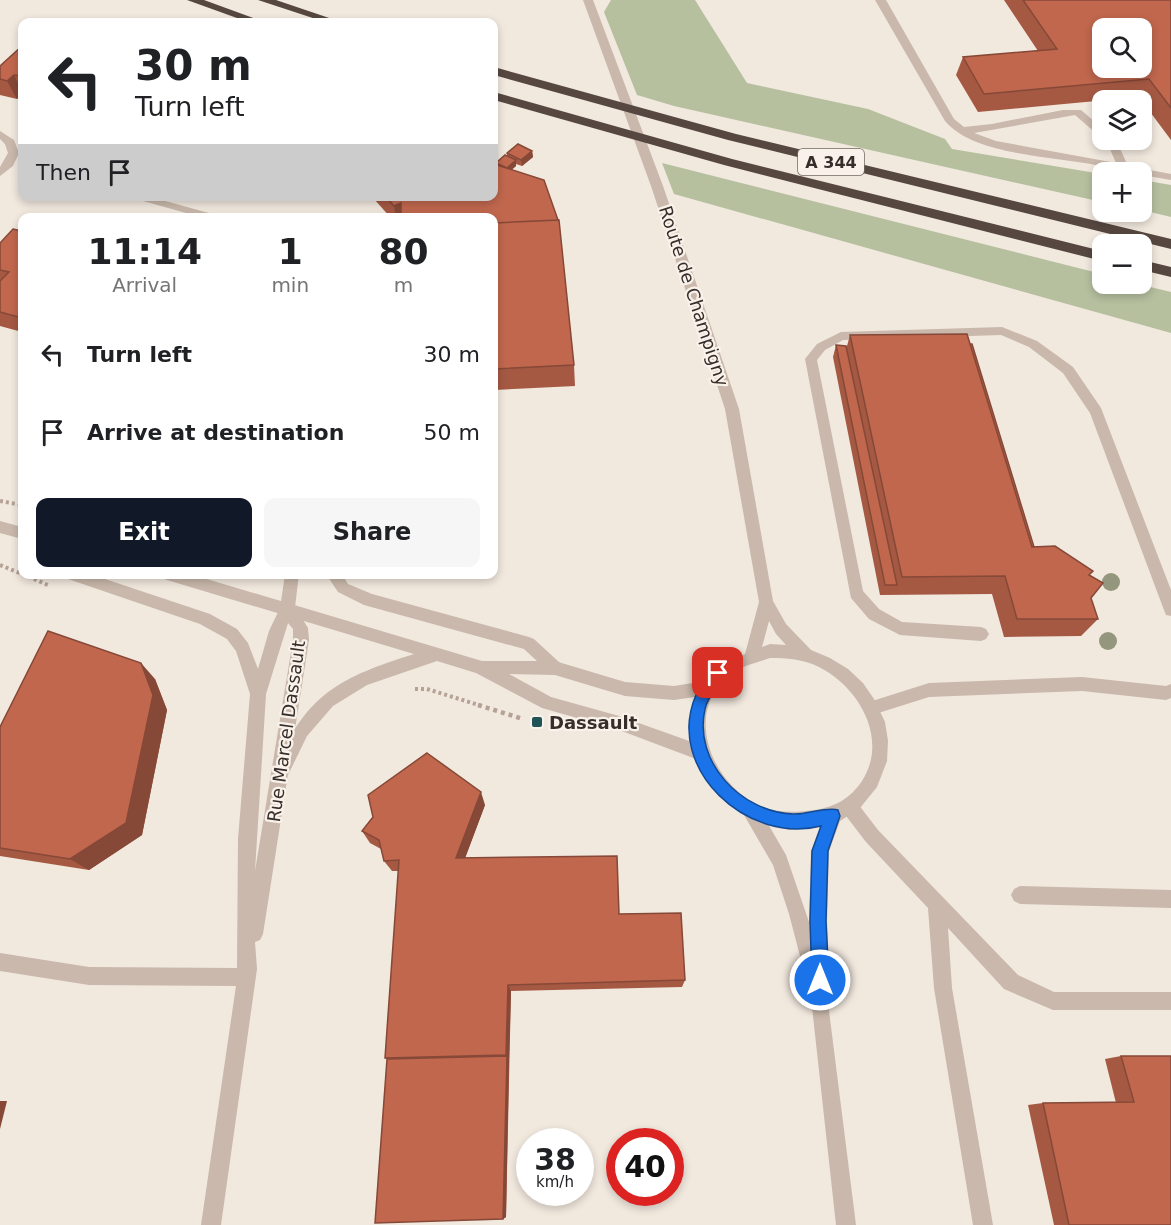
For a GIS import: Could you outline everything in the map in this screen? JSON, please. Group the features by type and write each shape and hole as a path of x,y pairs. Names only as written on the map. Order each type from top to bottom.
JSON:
{"highway":[{"path":"193,0 246,18"},
{"path":"264,0 322,18"},
{"name":"A 344","path":"498,72 733,137 1171,244"},
{"name":"A 344","path":"498,97 729,162 1092,253"},
{"path":"1152,267 1171,272"}],"street":[{"name":"Route de Champigny","path":"588,0 657,186 732,409 766,602 781,629 805,654"},
{"path":"880,0 950,121 960,130 974,138 994,144 1092,163"},
{"path":"960,130 983,130 1061,113 1077,112 1092,125"},
{"path":"0,134 11,141 14,149 13,159 3,171"},
{"path":"3,171 18,172"},
{"path":"1152,174 1171,177"},
{"path":"151,201 201,213"},
{"path":"981,634 900,628 874,614 856,594 811,359 821,347 841,336 1002,331 1033,344 1068,370 1096,412 1171,610"},
{"path":"0,527 18,533"},
{"path":"85,579 206,620 232,634 243,648 258,694"},
{"path":"186,579 480,667 548,704 628,726 700,753"},
{"path":"287,608 291,579"},
{"path":"337,579 343,588 369,600 529,644 555,669"},
{"name":"Route de Champigny","path":"753,654 766,602"},
{"name":"Rue Marcel Dassault","path":"246,977 247,839 258,694 277,631 287,608"},
{"name":"Rue Marcel Dassault","path":"211,1225 246,977 282,769 301,640 300,628 287,608"},
{"path":"770,651 805,654 825,662 844,674 860,690 872,708 879,729 881,751 876,772 866,791 849,806 833,816 813,821 792,822 751,811 728,796 711,776 700,753 695,730 698,708 706,688 718,673 734,662 753,654 770,651"},
{"path":"282,769 302,729 324,704 349,686 389,669 437,654"},
{"path":"480,667 555,669 625,689 674,693 706,688"},
{"path":"872,708 929,690 1082,684 1166,693 1171,691"},
{"path":"849,806 872,836 1011,982 1053,1000 1171,1001"},
{"path":"751,811 780,861 798,914 820,999"},
{"path":"833,816 820,851 820,999 846,1225"},
{"path":"1020,895 1171,899"},
{"path":"936,903 943,988 983,1225"},
{"path":"0,962 89,976 246,977"}],"path":[{"path":"0,565 18,572"},
{"path":"408,688 427,689 527,721"}],"green space":[{"path":"611,0 695,0 747,83 868,109 945,139 952,149 1092,172 1092,200 674,106 637,95 604,12"},
{"path":"662,163 1092,271 1092,294 1152,294 1152,287 1171,292 1171,333 674,194"},
{"path":"1152,182 1171,185 1171,217 1152,212"}],"building":[{"path":"1023,0 1171,0 1171,108 1149,79 984,94 963,57 1057,49"},
{"path":"18,50 18,76 14,75 7,81 0,79 0,66"},
{"path":"518,144 532,151 521,160 507,153"},
{"path":"505,155 516,160 507,168 498,164"},
{"path":"498,165 544,180 558,220 498,223 498,213 401,213 401,203 394,206 390,201 498,201"},
{"path":"559,220 574,365 498,369 498,223"},
{"path":"13,229 18,230 18,317 0,312 0,281 9,272 0,270 0,243"},
{"path":"967,334 1032,547 1055,546 1093,571 1089,575 1103,583 1091,598 1098,619 1017,619 1005,576 902,577 850,335"},
{"path":"970,344 972,344 1034,547 1032,547"},
{"path":"836,345 846,346 897,585 885,585"},
{"path":"48,631 141,663 153,695 126,823 70,859 0,848 0,727"},
{"path":"427,753 481,792 456,858 617,856 619,914 681,913 685,980 508,985 506,1055 385,1058 399,860 384,861 379,840 362,831 373,817 368,795"},
{"path":"507,1056 503,1219 375,1223 387,1059"},
{"path":"1121,1056 1171,1056 1171,1225 1069,1225 1043,1103 1134,1102"}],"place":[{"name":"Dassault","path":"537,722"}],"route":[{"path":"718,673 706,688 698,708 695,730 700,753 711,776 728,796 751,811 771,818 792,822 813,821 833,816 820,851 818,921 820,980"}]}
